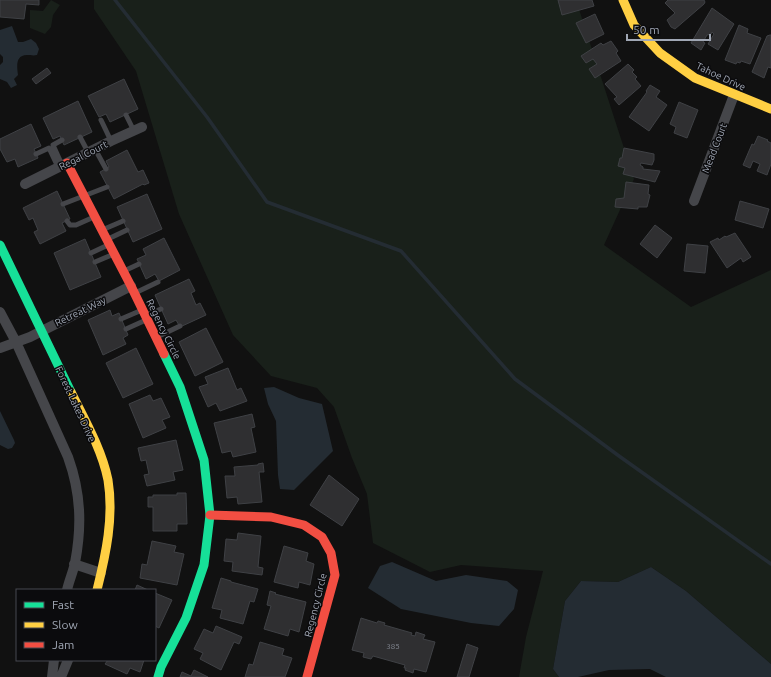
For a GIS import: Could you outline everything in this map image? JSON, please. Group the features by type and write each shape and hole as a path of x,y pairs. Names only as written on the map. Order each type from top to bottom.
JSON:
{"street":[{"name":"Tahoe Drive","path":"623,0 634,25 660,53 695,78 771,109"},
{"name":"Mead Court","path":"694,201 734,95"},
{"name":"Regal Court","path":"25,184 138,129"},
{"name":"Regency Circle","path":"63,165 84,195 124,271 180,387 204,460 210,515 204,565 186,618 161,667 158,677"},
{"name":"Forest Lakes Drive","path":"0,245 92,435 102,460 108,481 110,514 108,543 97,589"},
{"name":"Retreat Way","path":"0,348 30,337 42,330 133,290"},
{"path":"0,312 16,342 68,457 74,474 79,496 80,517 74,564 67,589"},
{"name":"Regency Circle","path":"210,515 271,517 304,524 322,537 331,553 335,575 307,677"},
{"path":"74,564 101,573"},
{"path":"52,677 54,661"},
{"path":"61,677 68,661"}],"lane":[{"path":"126,115 138,129"},
{"path":"101,120 111,141"},
{"path":"80,137 106,169"},
{"path":"62,140 53,146 63,165"},
{"path":"36,154 49,148 63,165"},
{"path":"63,204 107,187"},
{"path":"67,221 70,225 76,225 95,217"},
{"path":"102,230 123,221"},
{"path":"91,253 127,230"},
{"path":"95,262 114,253"},
{"path":"124,271 139,264"},
{"path":"133,290 158,282"},
{"path":"121,319 145,315 161,309"},
{"path":"126,329 145,315"},
{"path":"156,338 180,326"}],"shaded area":[{"path":"51,0 60,5 53,15 51,27 45,34 30,28 30,10 43,11"},
{"path":"94,0 576,0 634,179 604,245 691,307 771,270 771,664 686,591 651,567 618,582 581,581 565,601 553,669 559,677 519,677 526,637 543,571 461,565 430,572 373,543 367,494 352,458 334,407 317,388 271,376 233,335 179,214 136,71 94,9"},
{"path":"12,26 18,42 31,39 36,43 39,49 37,55 20,57 17,65 18,75 14,79 17,85 11,88 7,82 0,79 0,65 3,62 3,57 0,54 0,30"},
{"path":"274,387 299,398 322,404 333,451 294,490 280,489 276,421 268,404 264,388"},
{"path":"0,411 15,443 12,448 8,449 0,445"},
{"path":"392,562 436,581 466,575 507,581 518,590 514,609 499,626 471,623 401,609 368,588 380,566"},
{"path":"651,567 686,591 771,664 771,677 666,677 650,669 609,670 578,677 559,677 553,669 565,601 581,581 618,582"}],"building":[{"path":"0,0 39,0 39,5 26,4 24,19 0,17"},
{"path":"558,0 592,0 594,6 562,15"},
{"path":"668,0 704,0 705,2 675,29 671,27 667,20 675,13 665,3"},
{"path":"712,8 734,24 718,50 708,44 714,34 712,32 711,34 707,35 701,50 691,43"},
{"path":"595,14 604,34 586,43 576,23"},
{"path":"739,25 748,29 747,33 761,38 750,64 741,61 740,63 737,62 736,64 725,60"},
{"path":"771,35 771,68 768,67 764,78 752,72 767,36"},
{"path":"611,41 618,51 616,53 621,61 595,78 589,69 597,64 593,59 586,63 581,56 601,43 603,45"},
{"path":"628,64 634,70 632,72 637,77 635,79 641,86 619,105 614,99 617,97 605,84"},
{"path":"47,68 51,73 36,84 32,79"},
{"path":"124,79 138,109 110,122 106,114 99,117 88,96"},
{"path":"650,85 660,91 656,97 667,105 649,131 629,117 647,92 646,91"},
{"path":"78,101 92,132 64,145 60,136 53,139 43,118"},
{"path":"679,102 698,110 687,138 674,133 676,127 670,124"},
{"path":"31,124 41,146 34,149 38,158 18,167 15,159 7,162 0,149 0,139"},
{"path":"758,136 768,140 767,141 771,143 771,164 767,175 757,171 760,164 753,161 750,168 743,165 752,144 754,145"},
{"path":"624,148 654,154 652,165 641,163 640,165 643,169 660,171 655,182 623,174 625,168 618,166 620,158 622,158"},
{"path":"127,150 138,172 143,170 149,183 143,184 114,199 100,172 109,167 106,161"},
{"path":"626,182 649,185 648,194 650,195 647,207 638,207 638,209 615,207 616,199 624,198"},
{"path":"57,191 70,219 62,223 66,231 40,244 34,232 38,230 33,218 29,220 23,208"},
{"path":"147,194 162,229 133,242 117,207"},
{"path":"740,201 769,209 763,228 735,220"},
{"path":"655,225 672,238 657,258 640,244"},
{"path":"735,233 751,257 743,262 741,258 727,268 710,242"},
{"path":"164,238 180,270 159,281 155,274 146,279 137,259 146,255 143,249"},
{"path":"85,239 101,277 70,290 54,253"},
{"path":"687,244 708,246 705,273 684,271"},
{"path":"189,279 195,291 191,293 196,305 200,303 206,315 180,327 176,320 168,324 155,295"},
{"path":"110,310 112,316 119,313 128,335 123,338 126,344 103,355 88,320"},
{"path":"206,328 223,362 195,376 179,342"},
{"path":"136,348 153,384 123,398 106,363"},
{"path":"228,368 237,390 241,388 247,401 220,411 216,403 208,407 199,387 208,384 205,377"},
{"path":"150,395 153,401 161,398 170,417 162,420 166,428 143,438 129,404"},
{"path":"252,414 255,427 251,428 256,452 233,457 231,451 222,453 214,423"},
{"path":"176,440 183,470 173,472 175,480 147,486 144,475 149,474 146,460 141,461 138,448"},
{"path":"263,463 264,472 259,472 262,502 238,504 237,497 227,498 225,476 235,476 234,467 258,465"},
{"path":"329,475 359,499 342,526 310,505"},
{"path":"177,493 186,493 187,524 177,524 177,531 153,531 153,507 148,507 148,497 153,497 153,495 177,495"},
{"path":"238,533 261,536 258,567 263,568 262,575 232,571 233,562 224,561 226,539 237,540"},
{"path":"152,541 176,546 174,552 184,554 177,585 140,578 142,564 147,565"},
{"path":"284,546 308,553 306,561 314,564 310,585 299,582 298,588 274,582"},
{"path":"221,578 258,589 254,602 250,601 243,624 220,618 222,610 212,608"},
{"path":"137,585 146,589 135,589"},
{"path":"270,591 276,593 275,594 306,602 299,632 290,629 288,636 264,629 271,606 267,605"},
{"path":"156,593 172,600 159,628 156,626"},
{"path":"361,618 377,623 378,621 385,623 384,625 412,633 411,635 415,636 416,632 425,635 423,639 435,642 426,672 414,669 413,673 405,670 405,665 373,656 371,659 363,657 364,653 352,650"},
{"path":"216,626 242,637 239,644 234,642 221,670 200,659 203,653 194,649 204,629 213,633"},
{"path":"260,642 284,649 282,655 292,658 285,677 245,677 249,664 253,665"},
{"path":"467,644 478,648 469,677 457,677"},
{"path":"107,661 144,661 140,672 130,668 127,674 105,664"},
{"path":"194,670 208,677 180,677 182,672 191,676"}],"waterway":[{"path":"115,0 207,117 267,202 401,251 515,379 619,456 771,564"}],"traffic: fast":[{"path":"0,245 71,392"},
{"path":"158,677 161,667 186,618 204,565 210,515 204,460 180,387 164,354"}],"traffic: slow":[{"path":"623,0 634,25 660,53 695,78 771,109"},
{"path":"71,392 102,458 110,494 110,522 97,589"}],"traffic: jam":[{"path":"67,163 131,286 164,354"},
{"path":"210,515 271,517 304,525 322,537 331,553 335,575 307,677"}]}
